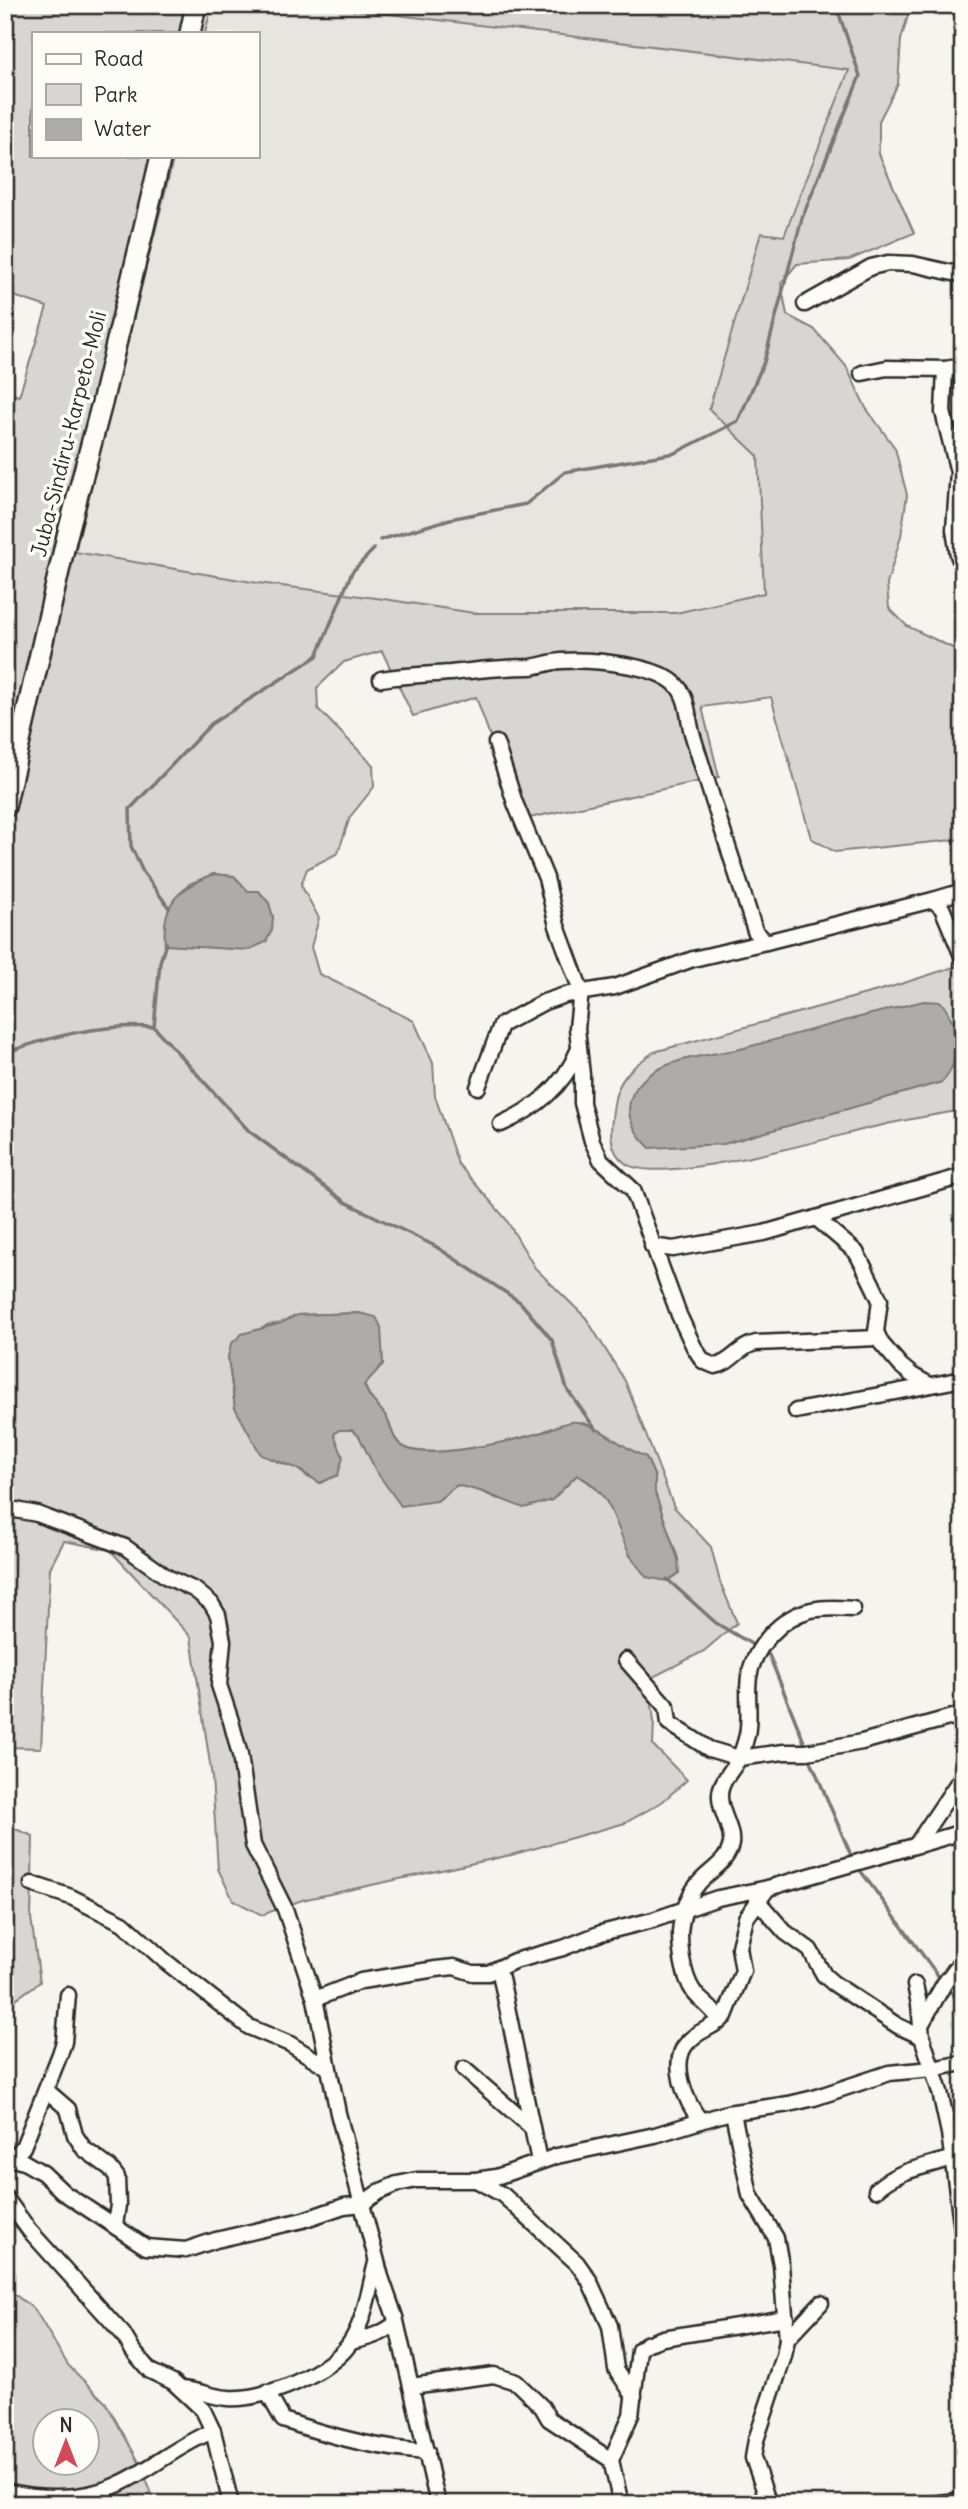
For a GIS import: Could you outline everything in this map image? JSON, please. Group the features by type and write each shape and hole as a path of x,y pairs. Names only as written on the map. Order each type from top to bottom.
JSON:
{"main road":[{"path":"190,32 196,5"},
{"name":"Juba-Sindiru-Karpeto-Moli","path":"5,807 67,536 161,158"}],"street":[{"path":"805,304 871,267 888,263 913,264 963,273"},
{"path":"862,373 887,368 945,369 963,366"},
{"path":"945,369 943,412 958,472 954,530 963,567"},
{"path":"381,679 500,666 533,667 561,662 621,665 668,678 679,687 684,699 692,733 755,931 766,942"},
{"path":"496,743 515,803 546,878 556,926 581,991 577,1018 583,1110 592,1141 601,1160 632,1190 694,1347 703,1361 721,1365 747,1345 756,1343 878,1338"},
{"path":"478,1087 501,1025 544,1002 581,991 615,987 693,960 963,891"},
{"path":"933,900 942,908 963,958"},
{"path":"501,1124 524,1114 554,1091 579,1050"},
{"path":"652,1246 673,1248 764,1233 963,1176"},
{"path":"816,1218 856,1252 863,1265 880,1300 876,1332 878,1338 912,1376 930,1385"},
{"path":"796,1411 963,1379"},
{"path":"5,1508 37,1514 125,1547 167,1577 195,1590 211,1602 218,1615 223,1641 219,1685 232,1720 240,1755 253,1844 285,1909 315,1999 327,2067 377,2262 396,2323 438,2504"},
{"path":"720,2021 689,1984 680,1931 684,1908 698,1883 722,1863 731,1843 720,1799 723,1783 739,1758 747,1734 749,1678 759,1649 790,1620 809,1610 853,1609"},
{"path":"625,1660 667,1707 669,1723 709,1749 739,1758 783,1752 807,1752 862,1742 963,1714"},
{"path":"916,1844 963,1776"},
{"path":"315,1999 361,1981 436,1969 454,1967 473,1973 488,1973 514,1961 563,1948 601,1933 653,1920 684,1908 768,1888 963,1832"},
{"path":"32,1884 71,1897 123,1923 165,1961 249,2027 290,2044 327,2067"},
{"path":"701,2121 684,2095 680,2075 681,2055 687,2042 720,2021 742,1976 739,1947 746,1917 768,1888"},
{"path":"757,1900 785,1932 810,1950 824,1975 834,1983 898,2026 922,2030"},
{"path":"922,2030 944,1984 963,1959"},
{"path":"501,1978 539,2161"},
{"path":"915,1985 922,2030 940,2092 963,2236"},
{"path":"68,1995 64,2042 23,2147 9,2158 43,2174 64,2193 146,2247 162,2250 186,2250 216,2240 303,2220 344,2206 362,2204 379,2192 417,2179 476,2180 496,2177 539,2161 733,2113 789,2104 889,2073 963,2063"},
{"path":"464,2069 531,2127"},
{"path":"46,2090 68,2109 75,2135 84,2149 110,2168 117,2177 118,2205 115,2225"},
{"path":"733,2113 750,2195 776,2238 786,2318 787,2339 784,2356 756,2440 753,2458 769,2504"},
{"path":"876,2190 886,2180 897,2175 952,2158"},
{"path":"476,2180 503,2195 577,2263 589,2280 610,2326 616,2368 634,2396"},
{"path":"5,2197 29,2230 123,2334 150,2371 173,2382 203,2410 213,2431 231,2504"},
{"path":"181,2389 199,2390 230,2399 287,2387 334,2361 351,2342 364,2313 377,2262"},
{"path":"787,2339 821,2303"},
{"path":"621,2504 611,2460 631,2415 639,2350 646,2344 663,2338 786,2318"},
{"path":"351,2342 372,2338 396,2323"},
{"path":"411,2386 494,2375 516,2382 542,2407 549,2419 611,2460"},
{"path":"267,2392 284,2420 345,2439 398,2451 427,2452"},
{"path":"5,2491 31,2497 61,2498 95,2493 121,2483 171,2451 213,2431"},
{"path":"933,2504 963,2500"}],"shaded area":[{"path":"212,5 315,5 849,70 784,237 761,233 758,456 764,593 676,613 474,613 258,583 75,552 174,158 259,158 259,32 205,32"}],"green space":[{"path":"5,5 212,5 205,32 32,32 32,158 174,158 75,552 258,583 474,613 676,613 764,593 758,456 709,409 761,233 784,236 849,70 315,5 911,5 901,40 898,84 879,121 879,154 914,233 849,260 797,264 781,283 787,315 814,329 846,366 866,408 895,448 907,495 901,536 887,584 889,608 907,626 963,653 963,839 835,852 811,838 771,697 702,707 719,777 520,820 476,697 413,716 382,651 344,662 317,688 318,709 373,765 374,787 350,817 338,853 307,869 301,885 319,918 311,947 319,974 414,1021 433,1063 435,1096 458,1164 506,1219 535,1268 586,1318 625,1381 674,1507 711,1547 720,1582 737,1623 704,1651 649,1679 654,1722 653,1745 687,1780 662,1802 625,1823 511,1855 302,1900 262,1915 233,1900 218,1869 212,1777 191,1637 110,1550 64,1541 50,1568 41,1748 5,1747 5,392 19,396 47,307 5,293","holes":["213,874 234,876 248,891 173,902 189,884","359,1313 383,1364 364,1384 385,1415 394,1436 403,1446 415,1450 449,1451 510,1441 566,1424 579,1423 598,1430 646,1457 655,1477 655,1493 678,1559 630,1556 606,1499 589,1482 577,1475 566,1486 498,1499 457,1485 437,1501 352,1430 338,1430 309,1478 296,1468 277,1462 235,1408 228,1357 267,1325 281,1323 297,1315"]},
{"path":"963,964 963,1110 896,1122 707,1165 643,1169 625,1163 615,1151 611,1128 619,1087 633,1068 654,1052 888,988"},
{"path":"5,1825 33,1836 31,1918 40,1982 13,2001 5,2022"},
{"path":"5,2287 35,2310 68,2365 106,2403 139,2462 156,2504 5,2504"}],"water":[{"path":"214,874 234,876 248,891 259,891 269,903 273,917 272,930 266,942 248,950 165,945 166,918 174,899 190,886"},
{"path":"924,1001 941,1002 955,1032 956,1053 949,1073 942,1082 724,1144 650,1148 632,1124 629,1107 636,1089 653,1072 665,1066"},
{"path":"359,1313 376,1317 381,1327 383,1364 364,1385 371,1399 382,1410 396,1440 403,1447 415,1451 450,1451 510,1441 570,1422 589,1425 646,1457 655,1477 655,1493 678,1559 679,1573 667,1581 646,1577 630,1555 606,1500 577,1475 552,1500 524,1508 457,1485 437,1501 401,1506 376,1471 359,1436 352,1430 339,1430 334,1434 343,1457 338,1475 320,1483 296,1468 261,1455 235,1408 228,1357 231,1344 242,1334 281,1323 297,1315"}],"waterway":[{"path":"354,10 358,5"},
{"path":"380,540 450,519 526,504 565,472 675,453 738,421 764,362 802,218 860,76 836,5"},
{"path":"169,908 143,872 131,846 130,809 211,724 317,656 352,572 374,549"},
{"path":"154,1027 160,962 166,943"},
{"path":"5,1053 78,1032 116,1027 154,1027 249,1131 345,1202 435,1246 520,1302 552,1340 567,1389 596,1430"},
{"path":"667,1579 716,1623 758,1648"},
{"path":"764,1652 769,1655 806,1747"},
{"path":"808,1754 853,1860"},
{"path":"857,1866 942,1981"},
{"path":"947,1987 963,2007"}]}
